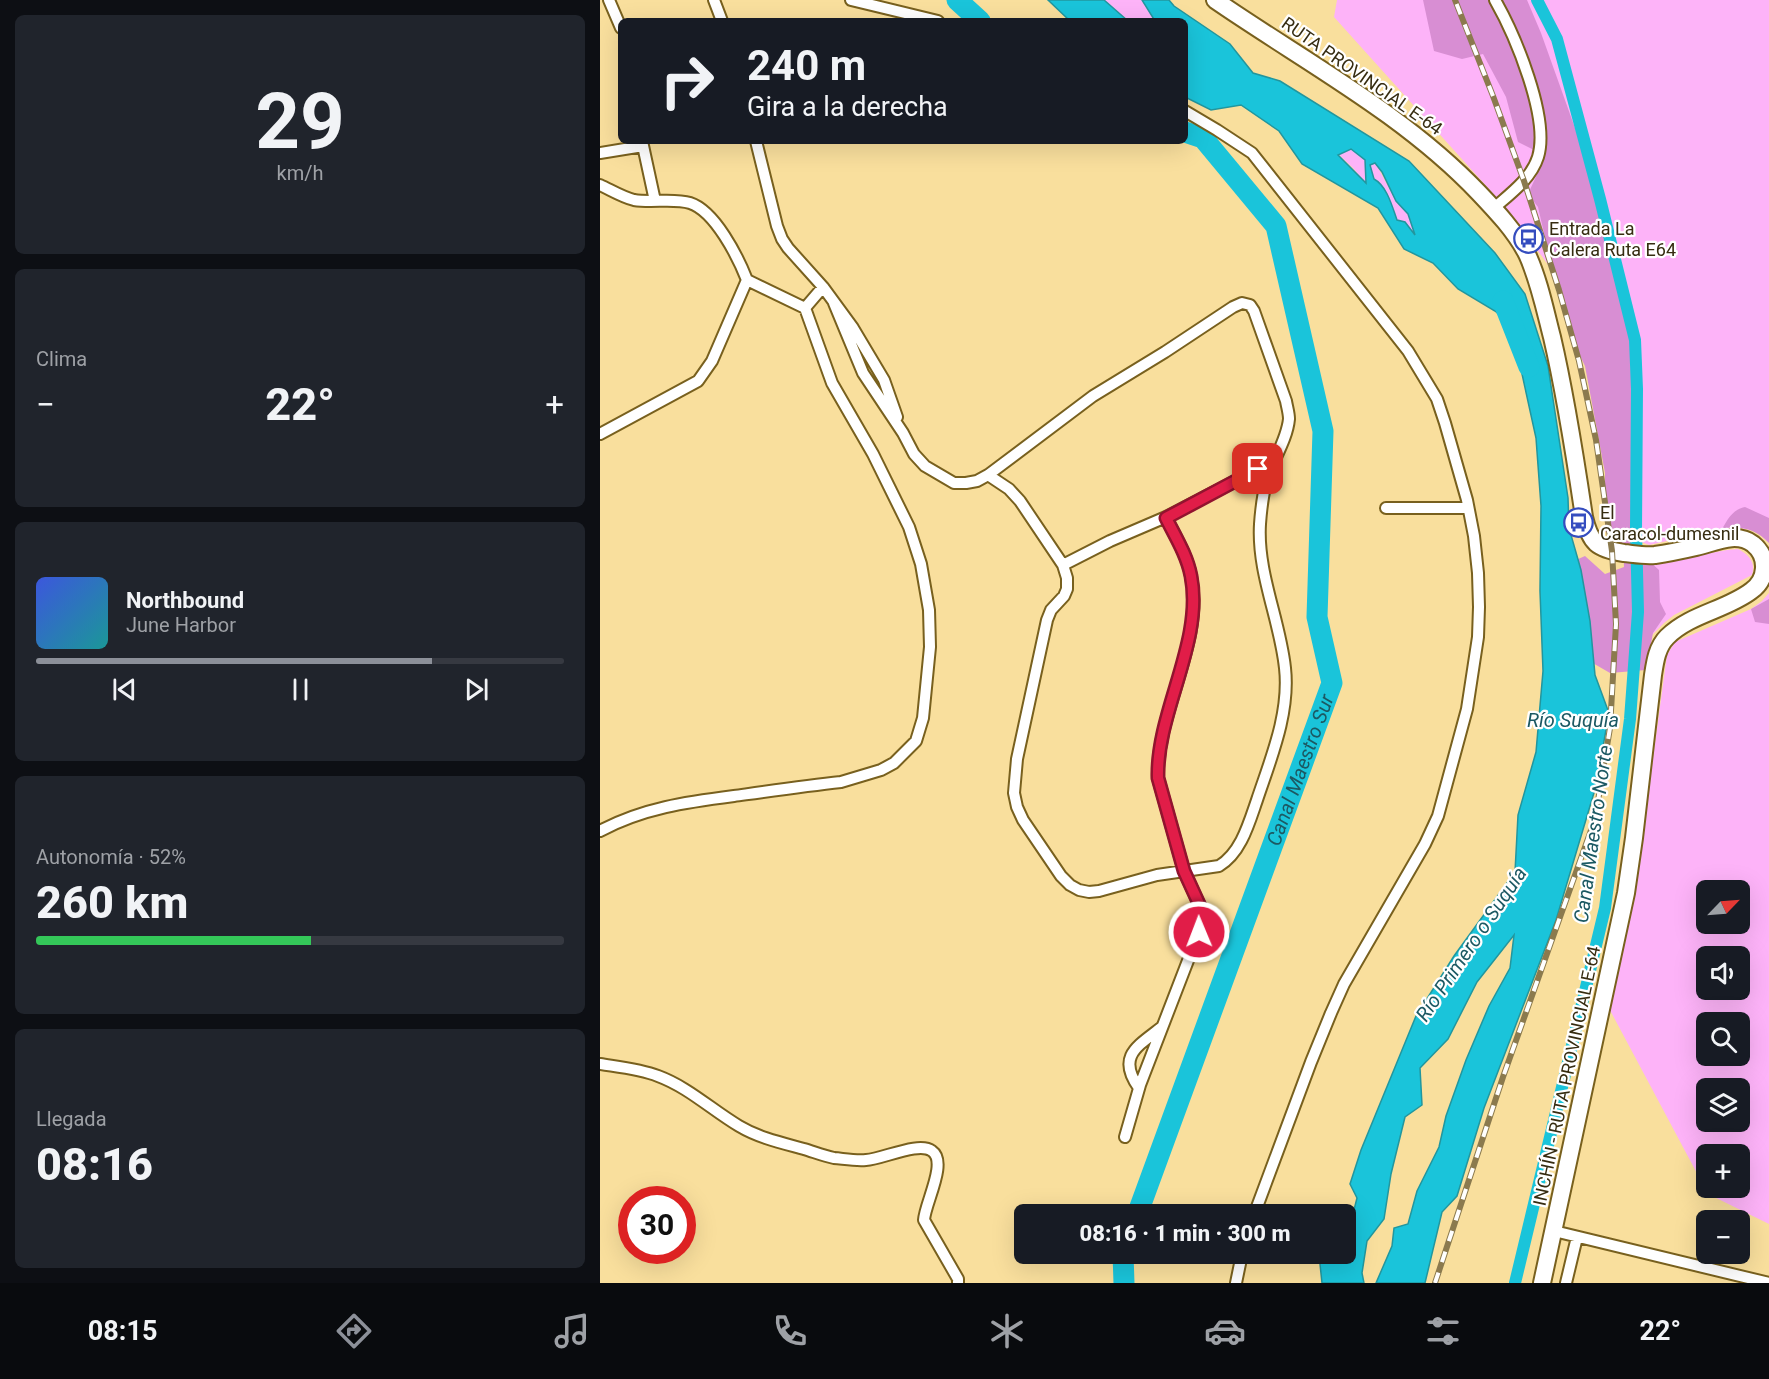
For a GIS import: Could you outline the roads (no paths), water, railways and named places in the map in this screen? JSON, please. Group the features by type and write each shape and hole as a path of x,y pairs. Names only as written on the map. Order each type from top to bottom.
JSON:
{"main road":[{"name":"RUTA PROVINCIAL E-64","path":"1215,0 1386,113 1421,139 1460,173 1494,208 1521,245 1537,281 1564,390 1584,517 1588,534 1592,540 1608,550 1644,556 1676,551 1718,540 1736,538 1752,543 1762,557 1764,572 1758,585 1752,591 1672,632"},
{"name":"INCHÍN - RUTA PROVINCIAL E-64","path":"1542,1283 1626,893 1636,827 1653,675 1661,645 1672,632"}],"street":[{"path":"609,0 618,21"},
{"path":"714,0 721,18"},
{"path":"851,0 926,18"},
{"path":"1494,208 1524,181 1532,170 1538,157 1542,138 1539,116 1527,73 1495,0"},
{"path":"1188,113 1252,153 1408,351 1437,399 1445,423 1468,508 1479,573 1478,637 1467,708 1438,816 1425,844 1344,984 1311,1062 1258,1204"},
{"path":"600,153 643,144 655,201"},
{"path":"757,144 782,239 823,287 877,366 903,433"},
{"path":"600,185 635,200 688,202 699,207 726,239 740,261 747,280 712,362 698,381 600,434"},
{"path":"600,831 639,813 680,803 841,782 881,771 894,763 916,741 923,718 930,647 929,610 921,564 909,527 878,465 832,383 805,308 747,280"},
{"path":"805,308 823,287"},
{"path":"834,303 863,374 903,433 914,454 925,466 954,483 977,481 988,475 1093,396 1165,352 1233,306 1242,303 1250,305 1287,401 1289,417 1287,429 1267,482 1260,526 1269,597 1286,670 1279,732 1251,816 1228,861 1219,866 1157,875 1099,891 1078,890 1061,876 1023,820 1014,793 1017,759 1047,620 1051,610 1064,596 1067,589 1066,578 1063,565 1020,501 1009,489 988,475"},
{"path":"1063,565 1110,541 1166,518 1274,461"},
{"path":"1386,508 1468,508"},
{"path":"1125,1137 1139,1088 1201,925 1202,915 1184,871 1158,778 1158,762 1193,609 1193,591 1187,561 1166,518"},
{"path":"1139,1088 1131,1077 1129,1060 1139,1045 1162,1026"},
{"path":"600,1064 658,1076 681,1086 740,1126 758,1135 832,1157 868,1160 921,1147 930,1149 936,1154 938,1173 924,1211 924,1220 958,1279 958,1283"},
{"path":"1554,1231 1769,1283"},
{"path":"1566,1283 1577,1237"},
{"path":"1236,1283 1240,1264"}],"water":[{"path":"1048,0 1104,0 1125,18 1067,18"},
{"name":"Río Suquía","path":"1142,0 1169,0 1174,6 1230,44 1253,73 1280,81 1409,161 1495,253 1525,294 1548,366 1568,498 1569,528 1581,570 1590,621 1595,675 1609,713 1596,786 1556,920 1484,1108 1457,1196 1442,1212 1425,1283 1376,1283 1392,1246 1394,1228 1408,1224 1417,1191 1439,1147 1446,1116 1466,1060 1489,1006 1510,968 1514,935 1477,982 1448,1039 1420,1068 1422,1105 1405,1117 1391,1174 1384,1219 1367,1241 1362,1273 1364,1283 1322,1283 1320,1264 1356,1264 1357,1198 1350,1184 1361,1150 1416,1016 1454,956 1515,872 1518,815 1536,752 1543,671 1540,591 1541,506 1536,438 1522,374 1518,331 1495,311 1458,289 1433,263 1404,249 1378,208 1302,164 1279,131 1241,105 1211,110 1188,98 1188,18 1153,18","holes":["1351,149 1365,160 1366,183 1338,155","1375,163 1382,172 1396,201 1408,214 1415,235 1405,222 1397,220 1386,191 1374,179 1370,165"]}],"waterway":[{"name":"Canal Maestro Sur","path":"957,0 977,18"},
{"name":"Canal Maestro Norte","path":"1515,1283 1605,908 1630,719 1638,612 1635,340 1557,39 1537,0"},
{"name":"Canal Maestro Sur","path":"1141,1204 1332,683 1317,617 1323,431 1276,226 1203,138 1188,133"},
{"name":"Río Primero o Suquía","path":"1503,301 1529,367"},
{"name":"Canal Maestro Sur","path":"1123,1264 1124,1283"}],"railway":[{"path":"1435,1283 1503,1077 1595,819 1610,728 1616,624 1612,551 1596,440 1579,361 1524,181 1455,0"}],"place":[{"name":"Entrada La Calera Ruta E64","path":"1528,239"},
{"name":"El Caracol-dumesnil","path":"1579,523"}]}
